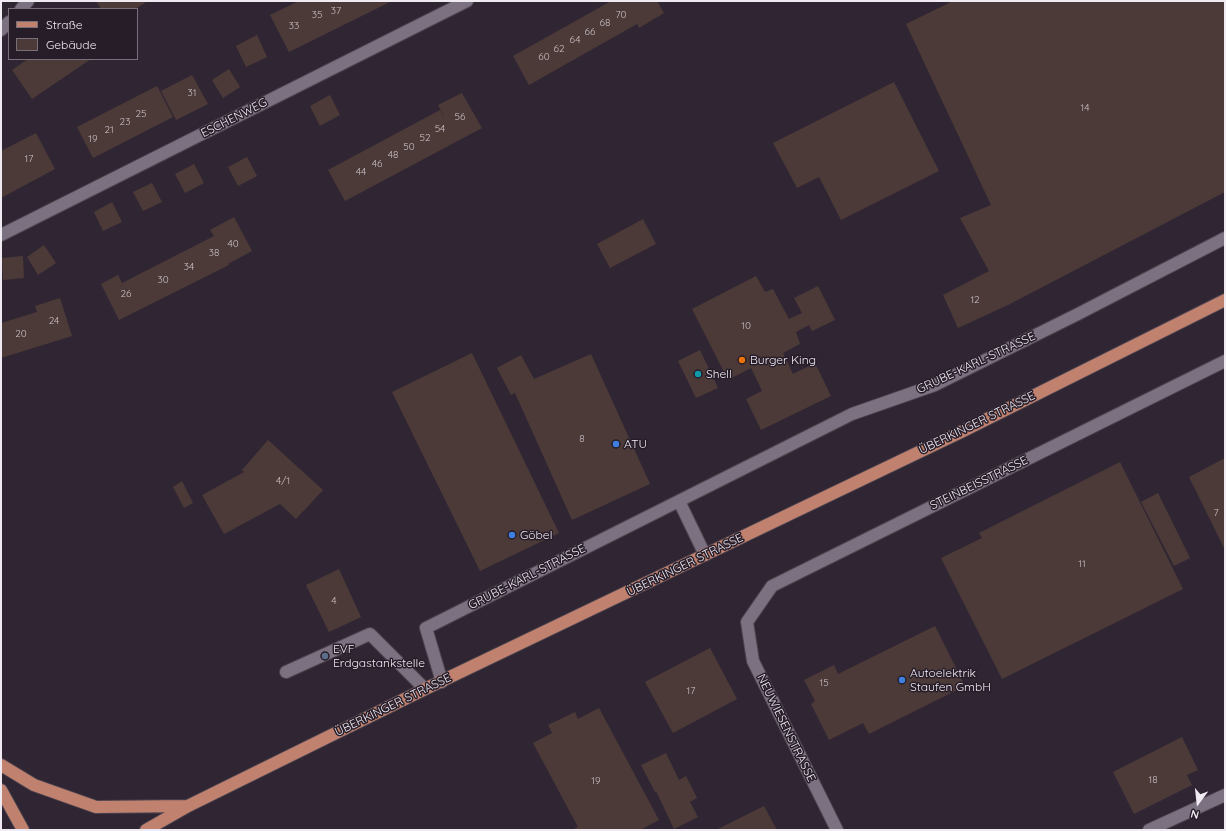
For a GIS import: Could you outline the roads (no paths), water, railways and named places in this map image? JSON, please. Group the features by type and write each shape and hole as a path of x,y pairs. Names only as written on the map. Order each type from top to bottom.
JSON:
{"main road":[{"name":"ÜBERKINGER STRASSE","path":"146,830 188,806 425,689 964,430 1225,300"},
{"path":"1,764 34,785 96,807 188,806"},
{"path":"1,790 23,830"}],"street":[{"name":"ESCHENWEG","path":"1,235 467,1"},
{"name":"GRUBE-KARL-STRASSE","path":"442,682 426,628 852,414 935,385 1078,314 1225,238"},
{"name":"STEINBEISSTRASSE","path":"747,622 772,586 1225,361"},
{"path":"679,501 705,555"},
{"name":"NEUWIESENSTRASSE","path":"747,622 753,661 837,830"},
{"path":"286,672 370,634 425,689"},
{"path":"1149,830 1225,795"}],"place":[{"name":"Burger King","path":"742,360"},
{"name":"Shell","path":"698,374"},
{"name":"ATU","path":"616,444"},
{"name":"Göbel","path":"512,535"},
{"name":"EVF Erdgastankstelle","path":"325,656"},
{"name":"Autoelektrik Staufen GmbH","path":"902,680"}]}
